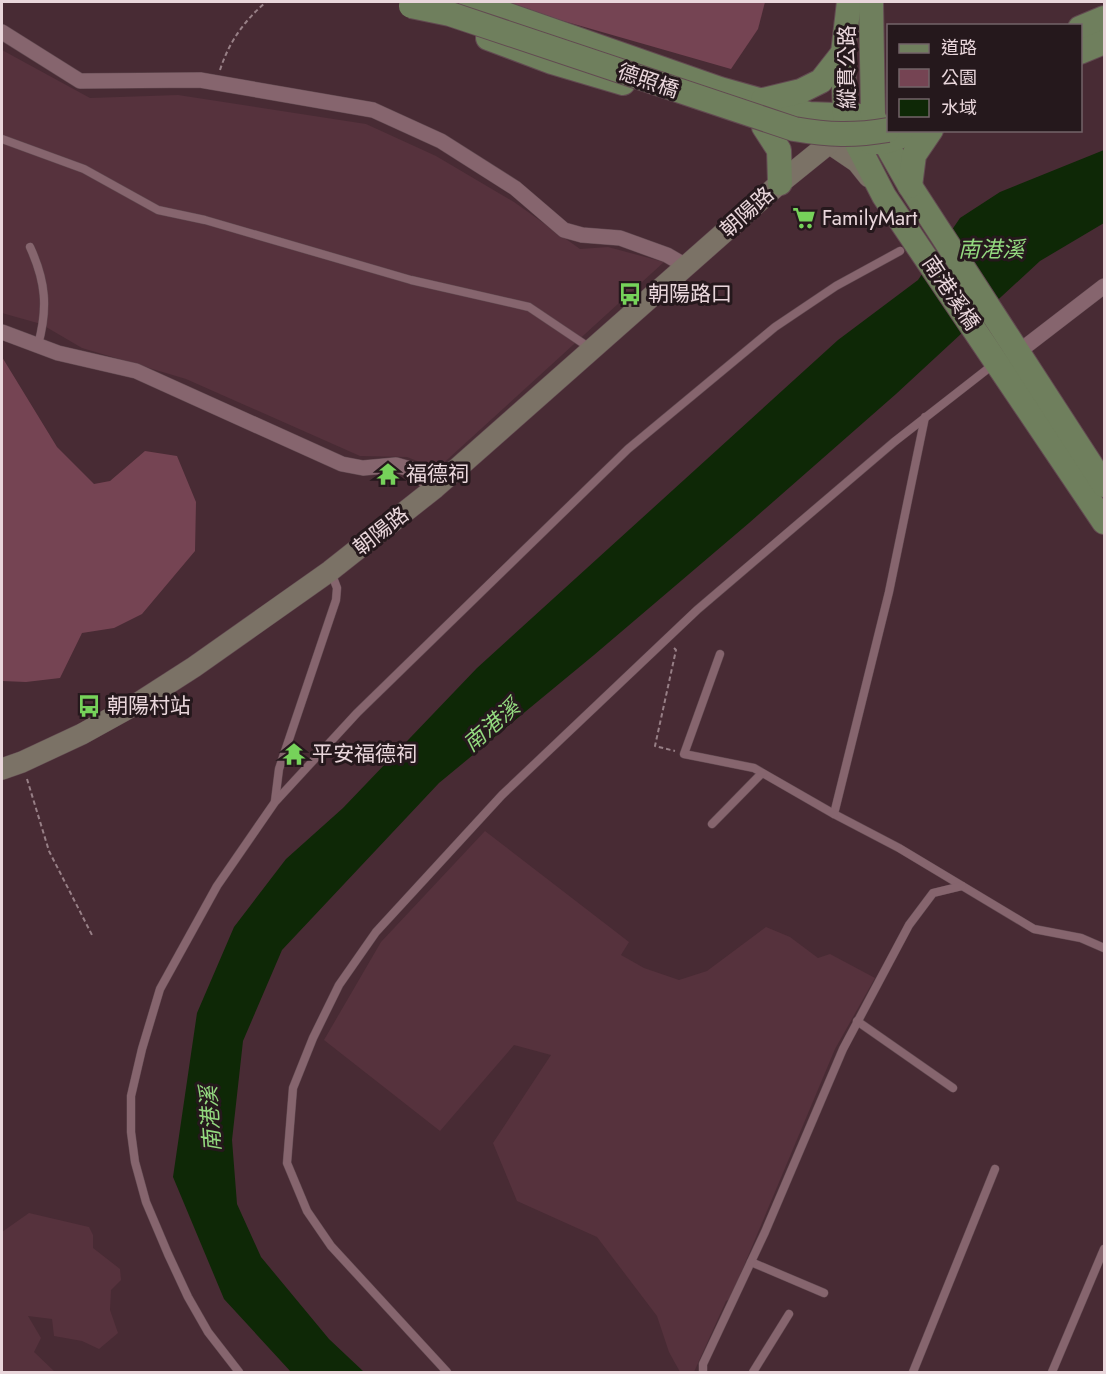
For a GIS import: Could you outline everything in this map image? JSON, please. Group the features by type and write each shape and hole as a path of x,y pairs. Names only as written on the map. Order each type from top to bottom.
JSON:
{"main road":[{"name":"德照橋","path":"440,2 801,122 830,126 885,124"},
{"path":"471,2 708,85 851,128 885,124"},
{"name":"縱貫公路","path":"849,2 843,53 851,128 884,196"},
{"name":"縱貫公路","path":"871,2 871,33 885,124"},
{"name":"德照橋","path":"405,4 450,14 794,129 827,134 861,135 885,124"},
{"path":"405,4 447,23 552,62 708,106 765,127 829,143 851,128"},
{"path":"1082,27 1104,18"},
{"path":"871,33 887,57"},
{"path":"1082,44 1104,34"},
{"path":"1082,51 1104,42"},
{"path":"760,100 801,91 821,81 843,53"},
{"path":"1082,63 1104,54"},
{"path":"765,127 779,150 780,183"},
{"name":"縱貫公路","path":"888,132 910,186"},
{"path":"910,186 914,155 930,132"},
{"name":"南港溪橋","path":"910,186 1003,351"},
{"name":"南港溪橋","path":"884,196 1003,351"},
{"path":"1003,351 1104,485"},
{"path":"1003,351 1104,522"}],"street":[{"path":"2,32 80,81 200,80 373,111 441,141 515,188 564,230 582,235 620,238 667,255 686,266"},
{"path":"829,143 857,162 884,196"},
{"name":"朝陽路","path":"2,769 82,734 138,703 194,667 330,571 435,488 780,183 829,143"},
{"path":"1003,351 1104,286"},
{"path":"2,332 58,353 136,371 342,464 363,468 396,465 410,469 435,488"}],"lane":[{"path":"2,140 84,170 158,210 205,220 411,280 529,307 591,349"},
{"path":"30,247 40,268 45,296 45,321 38,345"},
{"path":"239,1372 208,1332 188,1297 146,1202 135,1162 132,1132 131,1096 142,1048 160,989 217,886 275,802 357,713 628,449 776,327 836,286 900,251"},
{"path":"447,1372 331,1246 307,1211 287,1163 293,1088 313,1038 339,985 376,932 502,795 697,610 1003,351"},
{"path":"834,814 889,592 925,417"},
{"path":"275,802 279,769 336,600 337,588 330,571"},
{"path":"720,654 684,754 754,768 899,848 1034,929 1081,938 1104,948"},
{"path":"712,824 762,773"},
{"path":"703,1372 703,1364 751,1262 857,1021 909,925 933,893 962,886"},
{"path":"857,1021 953,1088"},
{"path":"913,1372 995,1169"},
{"path":"1052,1372 1104,1249"},
{"path":"751,1262 824,1293"},
{"path":"753,1372 789,1314"}],"path":[{"path":"217,82 227,49 248,17 266,2"},
{"path":"667,638 676,650 655,746 684,754"},
{"path":"22,762 49,852 92,935"}],"shaded area":[{"path":"2,50 90,98 178,95 366,124 436,156 514,202 580,249 608,247 664,262 437,469 407,457 360,456 186,379 82,348 41,324 2,313"},
{"path":"485,831 629,942 621,955 644,968 679,980 707,971 766,927 790,937 818,958 830,954 875,978 835,1049 730,1299 726,1301 694,1372 680,1372 669,1352 657,1316 597,1237 517,1201 493,1143 551,1055 514,1045 440,1131 324,1040 381,942"},
{"path":"29,1213 89,1227 93,1235 93,1248 120,1269 121,1280 111,1290 110,1310 118,1333 99,1349 82,1341 54,1336 52,1319 28,1316 41,1338 34,1352 55,1372 2,1372 2,1232"}],"green space":[{"path":"508,2 765,2 758,29 731,69 560,20"},
{"path":"2,357 57,447 94,484 110,481 145,451 177,456 196,502 195,551 142,614 114,628 82,633 60,678 26,682 2,681"}],"water":[{"name":"南港溪","path":"1104,150 1104,223 1040,261 896,394 749,523 439,783 282,950 243,1041 232,1140 237,1204 261,1257 329,1339 364,1372 291,1372 224,1299 173,1177 197,1013 234,927 286,859 343,808 477,668 838,340 918,280 960,218 1000,192"}],"place":[{"name":"FamilyMart","path":"804,218"},
{"name":"朝陽路口","path":"630,294"},
{"name":"福德祠","path":"388,474"},
{"name":"朝陽村站","path":"89,706"},
{"name":"平安福德祠","path":"294,754"}]}
